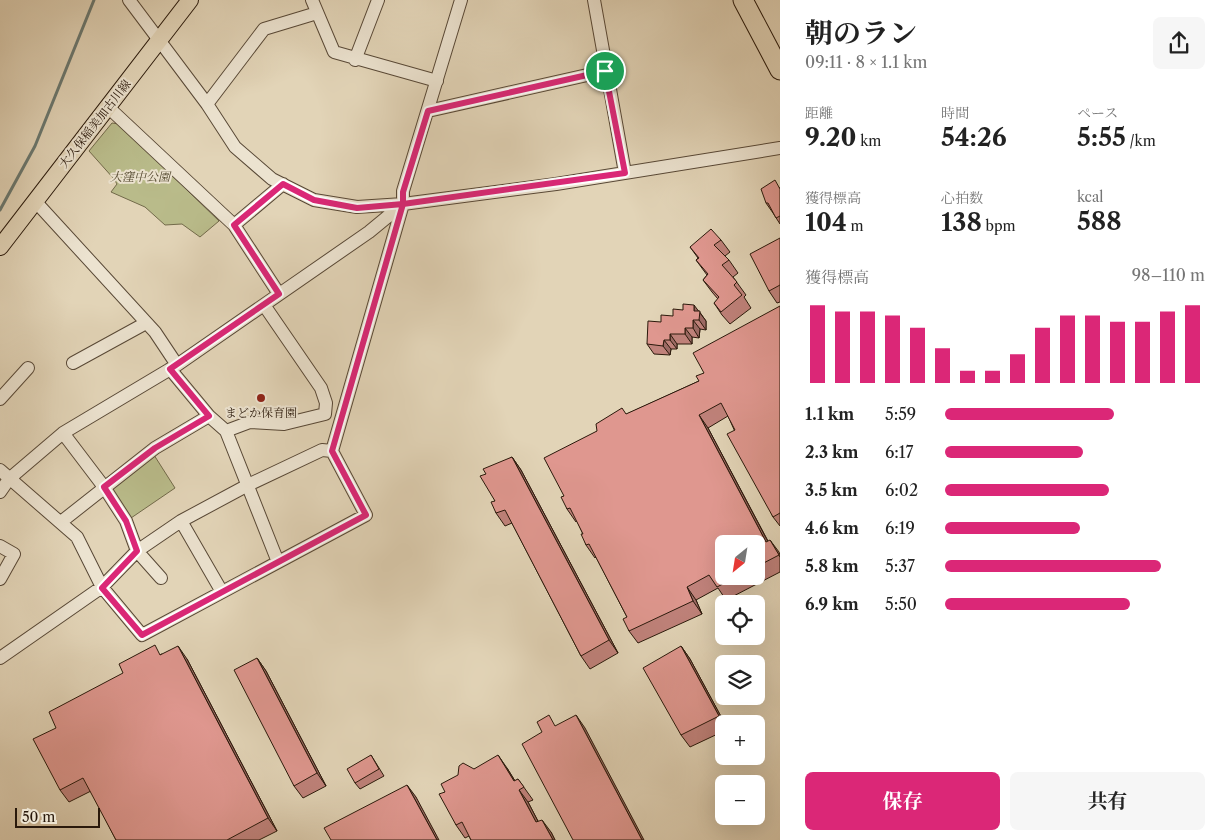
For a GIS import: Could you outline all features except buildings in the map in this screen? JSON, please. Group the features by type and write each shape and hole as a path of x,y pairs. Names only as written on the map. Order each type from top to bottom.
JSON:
{"highway":[{"path":"743,0 780,70"}],"main road":[{"name":"大久保稲美加古川線","path":"0,247 190,0"}],"street":[{"path":"129,0 207,104 235,147 272,179 314,200 357,208 403,204 625,173 780,148"},
{"path":"312,0 334,52 355,60 437,82"},
{"path":"355,60 378,0"},
{"path":"4,475 77,537 102,588 142,635 366,515 332,451 403,204 403,192 460,0"},
{"path":"594,0 605,71 625,173"},
{"path":"207,104 264,29 317,13"},
{"path":"428,111 605,71"},
{"path":"108,107 234,225 279,294"},
{"path":"234,225 283,184"},
{"path":"35,201 146,323 209,416 226,431 278,562"},
{"path":"0,492 4,475 63,433 174,367 369,232 403,204"},
{"path":"226,431 250,422 284,424 325,414 326,403 321,388 264,305"},
{"path":"73,363 146,323"},
{"path":"0,399 28,368"},
{"path":"326,403 344,409"},
{"path":"61,522 155,448 209,416"},
{"path":"63,433 104,487 126,521 137,551 161,578"},
{"path":"0,658 102,588 137,551 180,521 248,485 322,450 332,451"},
{"path":"180,521 222,592"},
{"path":"0,546 14,554 0,579"}],"green space":[{"name":"大窪中公園","path":"112,123 119,124 219,221 200,237 182,224 165,225 145,207 111,192 117,184 89,151"},
{"path":"154,455 175,488 131,518 112,490 113,484"}],"waterway":[{"path":"0,210 35,146 94,0"}],"place":[{"name":"まどか保育園","path":"261,398"}],"route":[{"path":"605,71 428,111 403,192 403,204 357,208 314,200 283,184 234,225 279,294 170,369 209,416 155,448 104,487 126,521 137,551 102,588 142,635 366,515 332,451 403,204 625,173 605,71"}]}
